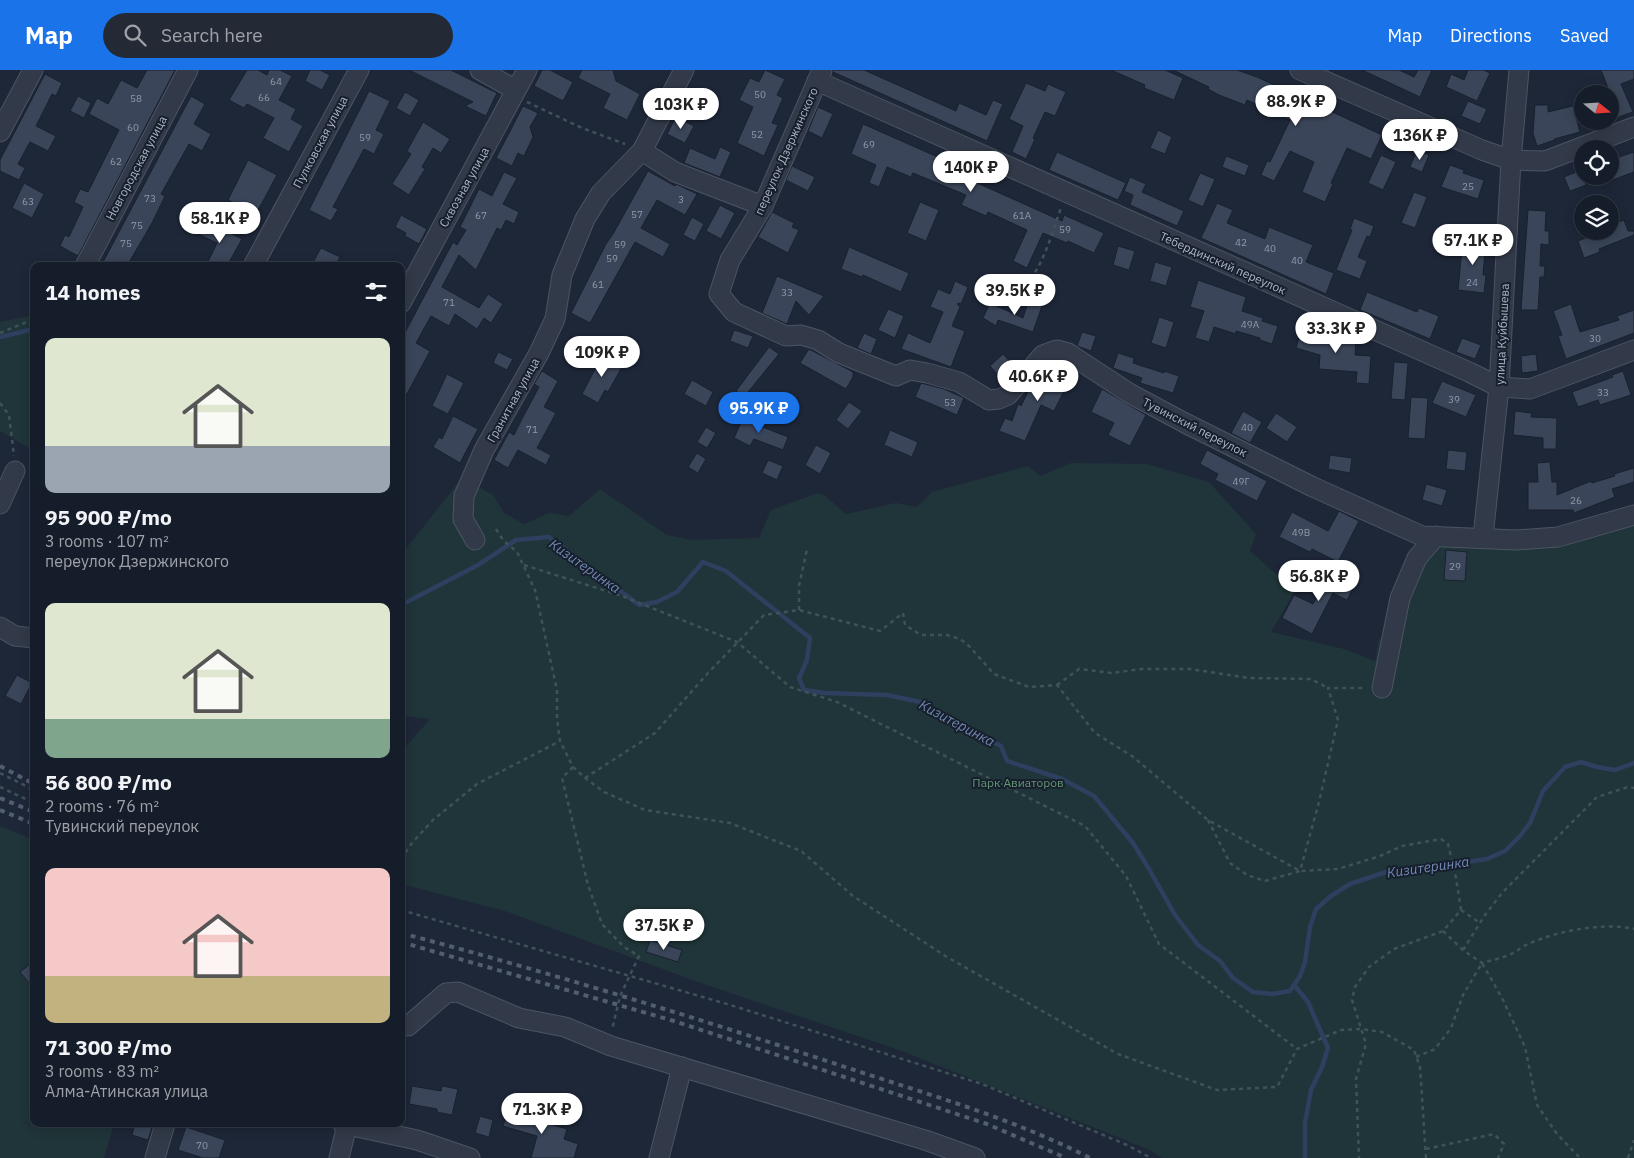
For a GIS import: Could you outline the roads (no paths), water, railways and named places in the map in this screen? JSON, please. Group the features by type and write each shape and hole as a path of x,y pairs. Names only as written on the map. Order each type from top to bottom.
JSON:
{"street":[{"path":"0,132 33,70"},
{"name":"Новгородская улица","path":"87,262 188,70"},
{"name":"Пулковская улица","path":"255,262 359,70"},
{"path":"480,70 515,93"},
{"name":"Сквозная улица","path":"405,296 527,70"},
{"name":"Гранитная улица","path":"475,540 462,519 464,496 484,450 539,353 555,318 562,275 585,219 601,193 642,151 684,70"},
{"path":"1300,70 1482,150 1511,160 1544,161 1634,127"},
{"name":"улица Куйбышева","path":"1484,537 1499,387 1511,160 1519,70"},
{"name":"Тебердинский переулок","path":"820,76 1068,193 1499,387 1530,389 1634,350"},
{"name":"переулок Дзержинского","path":"786,336 734,312 719,294 730,260 763,206 820,76"},
{"path":"642,151 675,172 763,206"},
{"name":"Тувинский переулок","path":"786,336 802,334 818,340 839,353 896,376 910,370 959,382 989,400 999,399 1008,395 1043,355 1057,350 1068,353 1129,393 1287,474 1422,536 1484,537 1516,540 1558,537 1634,515"},
{"path":"0,504 15,471"},
{"path":"1382,688 1400,598 1417,558 1436,536"},
{"path":"0,627 15,636 30,638"},
{"path":"408,1026 446,993 458,992 519,1018 565,1027 611,1046 925,1140 975,1158"},
{"path":"659,1158 682,1067"},
{"path":"155,1158 164,1127"},
{"path":"339,1158 344,1127"},
{"path":"358,1127 417,1140 470,1158"}],"waterway":[{"name":"Кизитеринка","path":"0,337 30,330"},
{"name":"Кизитеринка","path":"405,603 478,565 516,540 549,537 639,605 657,602 677,592 703,562 726,571 810,638 807,660 799,678 804,690 825,693 887,695 920,702 1001,746 1007,761 1062,779 1094,796 1133,843 1175,915 1198,945 1220,961 1233,978 1253,992 1272,994 1290,991 1300,976 1305,962 1310,927 1316,909 1331,896 1350,884 1389,871 1487,859 1505,851 1520,836 1530,823 1543,791 1565,767 1581,762 1615,770 1634,763"},
{"path":"1294,985 1308,1002 1328,1048 1322,1067 1311,1090 1305,1123 1305,1158"}],"railway":[{"path":"0,766 30,782"},
{"path":"0,798 30,810"},
{"path":"0,810 30,822"},
{"path":"405,934 621,996 934,1096 1029,1130 1090,1158"},
{"path":"405,943 674,1021 987,1124 1066,1158"}],"park label":[{"name":"Парк Авиаторов","path":"1018,782"}]}
